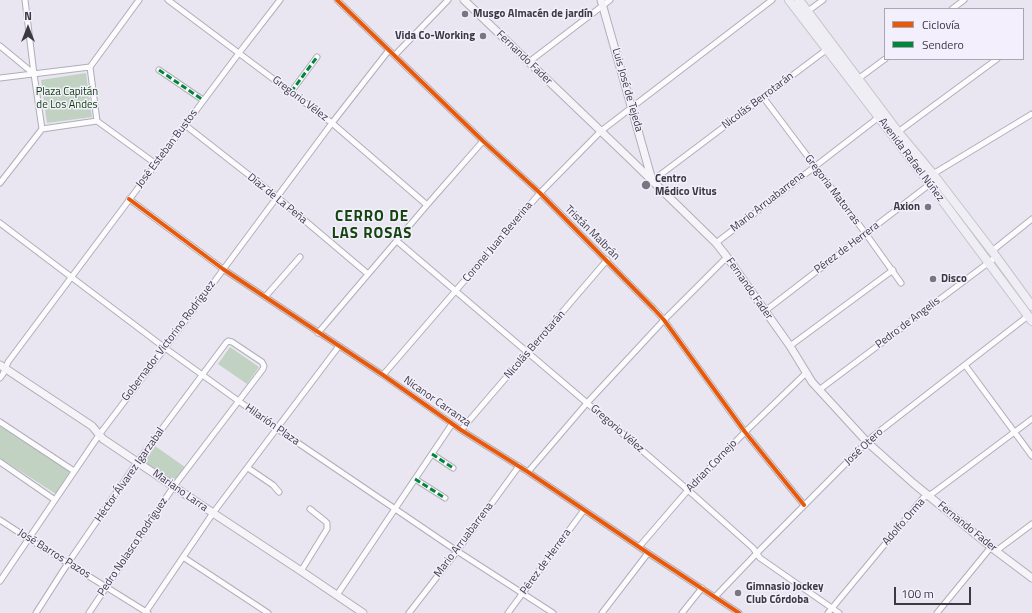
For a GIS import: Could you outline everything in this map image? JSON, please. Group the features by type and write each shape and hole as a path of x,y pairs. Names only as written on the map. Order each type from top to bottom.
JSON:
{"main road":[{"name":"Fernando Fader","path":"464,0 716,243 790,346 806,373 819,390 867,442 913,483 993,549 1032,578"},
{"name":"Avenida Rafael Núñez","path":"789,0 930,184 1030,318"},
{"name":"Avenida Rafael Núñez","path":"799,0 898,132 933,174 994,254 1032,306"},
{"name":"Luis José de Tejeda","path":"602,2 652,181"},
{"name":"Mariano Larra","path":"2,367 92,426 103,439 363,613"}],"street":[{"path":"25,0 42,129"},
{"path":"97,121 90,67 139,0"},
{"name":"Gregorio Vélez","path":"168,0 332,123 427,205"},
{"name":"José Esteban Bustos","path":"0,378 2,367 8,362 280,0"},
{"name":"Tristán Malbrán","path":"338,0 483,141 540,193 608,260 664,320 745,432 804,506"},
{"path":"395,55 448,0"},
{"path":"529,62 602,2 610,0"},
{"name":"Coronel Juan Beverina","path":"383,375 540,193 601,131 772,0"},
{"path":"808,11 822,0"},
{"path":"953,8 964,0"},
{"path":"0,46 34,74"},
{"name":"Gobernador Victorino Rodríguez","path":"0,580 99,435 332,123 389,50"},
{"name":"Nicolás Berrotarán","path":"652,181 826,50"},
{"path":"291,92 317,57"},
{"path":"858,79 884,60"},
{"path":"898,132 996,60"},
{"path":"0,78 90,67"},
{"path":"159,70 204,100"},
{"name":"Gregoria Matorras","path":"763,97 902,282"},
{"path":"933,174 1032,114"},
{"name":"Mario Arruabarrena","path":"716,243 879,117"},
{"path":"0,183 42,129 97,121 156,164"},
{"name":"Díaz de La Peña","path":"185,125 277,197 368,274"},
{"path":"318,333 483,141"},
{"name":"Pérez de Herrera","path":"765,311 930,184"},
{"name":"Nicanor Carranza","path":"129,199 223,269 383,375 452,424 519,466 739,613"},
{"name":"Pedro de Angelis","path":"819,390 988,262 994,254 1032,219"},
{"name":"Hilarión Plaza","path":"0,223 238,402 457,551 553,613"},
{"name":"Gregorio Vélez","path":"397,241 688,490 753,548 760,558 830,611 839,613"},
{"path":"265,297 300,257"},
{"path":"528,472 587,403 664,320 726,257"},
{"name":"Nicolás Berrotarán","path":"462,430 608,260"},
{"path":"790,346 893,270"},
{"name":"José Otero","path":"715,597 867,442 965,365 1030,318"},
{"name":"Héctor Álvarez Igarzabal","path":"36,613 68,563 138,462 226,342 232,342 262,362 264,366"},
{"path":"147,612 213,513 339,346"},
{"path":"965,365 1032,456"},
{"name":"Pedro Nolasco Rodríguez","path":"89,613 174,486 264,366"},
{"name":"Adrian Cornejo","path":"639,547 688,490 806,373"},
{"name":"Adolfo Orma","path":"830,611 923,498 933,493 1032,419"},
{"path":"0,422 74,471"},
{"path":"337,595 452,424"},
{"path":"432,454 453,468"},
{"path":"0,462 55,500"},
{"name":"Mario Arruabarrena","path":"409,613 457,551 519,466"},
{"path":"248,468 272,485 279,492"},
{"path":"415,479 445,498"},
{"path":"301,571 327,530 326,521 310,508"},
{"name":"Pérez de Herrera","path":"508,613 584,510"},
{"name":"José Barros Pazos","path":"0,520 147,612"},
{"path":"937,613 993,549 1032,524"},
{"path":"602,613 648,553"},
{"path":"183,557 268,613"},
{"path":"682,613 702,588"}],"green space":[{"name":"Plaza Capitán de Los Andes","path":"86,73 92,117 47,123 41,80"},
{"path":"230,347 259,367 247,384 218,364"},
{"path":"0,426 70,471 56,494 0,458"},
{"path":"155,446 185,467 174,482 144,462"}],"marked path":[{"path":"291,92 317,57"},
{"path":"159,70 203,100"},
{"path":"432,454 453,468"},
{"path":"415,479 445,498"}],"cycle path":[{"path":"337,0 483,141 540,193 654,309 664,320 745,432 804,505"},
{"path":"129,199 223,269 383,375 461,430 528,472 739,613"}],"place":[{"name":"Musgo Almacén de jardín","path":"465,14"},
{"name":"Vida Co-Working","path":"483,36"},
{"name":"Centro Médico Vitus","path":"646,185"},
{"name":"Axion","path":"928,207"},
{"name":"Disco","path":"933,279"},
{"name":"Gimnasio Jockey Club Córdoba","path":"738,593"}],"district":[{"name":"CERRO DE LAS ROSAS","path":"372,226"}]}
